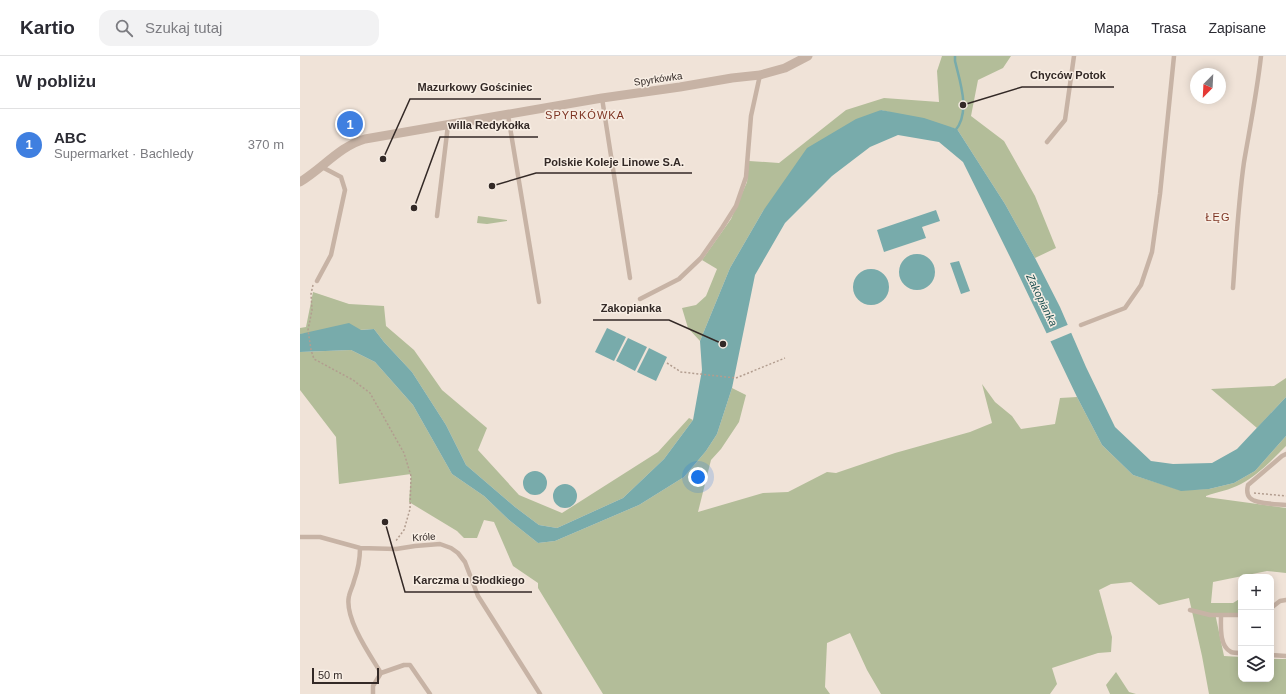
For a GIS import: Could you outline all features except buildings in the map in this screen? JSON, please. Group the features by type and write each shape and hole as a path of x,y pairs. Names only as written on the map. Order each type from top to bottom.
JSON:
{"street":[{"name":"Spyrkówka","path":"300,182 355,142 365,139 602,98 760,75 785,68 808,56"}],"lane":[{"path":"1047,142 1065,120 1074,56"},
{"path":"1081,325 1125,308 1141,285 1152,252 1174,56"},
{"path":"1233,288 1237,224 1244,162 1261,56"},
{"path":"640,299 679,279 700,258 736,206 746,177 751,116 760,75"},
{"path":"602,98 630,278"},
{"path":"508,115 539,302"},
{"path":"437,216 448,125"},
{"path":"316,281 331,255 345,190 341,177 322,167"},
{"path":"1286,454 1248,485 1247,493 1250,498 1256,502 1286,505"},
{"name":"Króle","path":"300,537 320,537 360,548 391,549 440,544 451,548 458,553 465,562 478,596 540,694"},
{"path":"360,548 359,567 349,596 349,608 355,627 381,673"},
{"path":"1274,606 1286,600"},
{"path":"1190,610 1210,615 1238,615"},
{"path":"1220,615 1223,643 1226,648 1232,652 1238,653"},
{"path":"1274,655 1286,656"},
{"path":"373,694 373,686 381,673 404,665 410,665 430,694"}],"path":[{"path":"316,281 313,285 311,294 312,310 308,330 314,359 353,380 370,393 404,453 411,476 410,509 404,530 391,549"},
{"path":"667,363 681,372 736,378 785,358"},
{"path":"1268,494 1269,489"},
{"path":"1247,493 1286,496"}],"green space":[{"path":"942,56 1011,56 1003,68 978,80 971,116 1004,141 1035,196 1056,248 1035,258 1005,204 957,129 881,110 763,211 730,268 700,341 688,328 682,308 696,305 706,296 717,269 702,260 731,219 747,182 749,161 779,163 846,110 884,98 939,102 937,71"},
{"path":"478,216 507,221 487,224 477,223"},
{"path":"313,292 349,304 384,306 386,326 414,350 442,390 487,428 478,450 519,495 562,513 658,452 689,418 693,420 664,459 623,498 557,528 539,525 515,507 466,465 446,425 412,372 374,329 300,334 300,328 306,327"},
{"path":"351,350 375,362 413,405 452,474 484,496 509,520 538,543 555,541 639,505 684,477 706,451 717,434 732,388 746,395 739,422 721,449 711,460 698,512 763,493 788,492 827,472 836,473 895,453 970,432 992,423 982,384 995,402 1012,416 1021,429 1055,424 1060,398 1077,397 1102,445 1133,475 1180,490 1209,489 1234,483 1255,471 1286,436 1286,446 1253,477 1237,486 1206,497 1286,508 1286,573 1267,571 1252,574 1238,574 1238,577 1213,582 1211,603 1233,603 1238,600 1238,613 1215,613 1224,656 1238,657 1238,682 1274,682 1274,659 1286,659 1286,694 1209,694 1189,598 1159,605 1131,582 1111,584 1099,590 1112,637 1111,652 1098,653 1052,668 1057,684 1050,694 881,694 867,670 850,633 827,643 825,687 830,694 603,694 538,588 538,583 513,566 494,522 484,520 477,538 464,538 457,531 409,502 411,474 339,484 336,437 300,390 300,352"},
{"path":"1286,378 1286,397 1257,428 1211,389 1274,386"},
{"path":"1116,672 1129,692 1136,694 1110,694 1106,685"}],"water":[{"path":"881,110 924,118 957,129 1005,204 1035,258 1060,307 1086,367 1115,427 1151,461 1173,464 1212,463 1237,449 1286,397 1286,436 1255,471 1234,483 1209,489 1181,491 1133,475 1102,445 1077,397 963,162 939,142 898,135 870,147 832,176 785,223 755,275 732,388 717,434 706,451 684,477 639,505 555,541 538,543 509,520 484,496 452,474 413,405 375,362 351,350 300,352 300,334 349,323 361,330 374,329 412,372 446,425 466,465 515,507 539,525 557,528 623,498 664,459 693,420 702,370 700,341 730,268 763,211 807,148 856,119"},
{"path":"936,210 940,221 922,227 926,238 884,252 877,230"},
{"path":"920,254 930,259 934,265 934,279 930,285 924,289 914,290 904,285 900,279 899,269 904,259 910,255"},
{"path":"959,261 970,291 961,294 950,263"},
{"path":"874,269 884,274 888,280 888,294 884,300 878,304 868,305 858,300 854,294 853,284 858,274 864,270"},
{"path":"607,328 626,337 614,361 595,352"},
{"path":"628,338 647,347 635,371 616,361"},
{"path":"649,348 667,357 656,381 637,372"},
{"path":"535,471 544,474 547,483 544,492 535,495 526,492 523,483 526,474"},
{"path":"565,484 570,485 576,491 576,501 570,507 565,508 560,507 554,501 553,496 554,491 560,485"}],"pier":[{"path":"1070,324 1073,332 1049,342 1045,334"}],"waterway":[{"path":"955,56 963,97 963,106 960,123 955,131"}],"place":[{"name":"Chyców Potok","path":"963,105"},
{"name":"ABC","path":"350,124"},
{"name":"Mazurkowy Gościniec","path":"383,159"},
{"name":"Polskie Koleje Linowe S.A.","path":"492,186"},
{"name":"willa Redykołka","path":"414,208"},
{"name":"Zakopianka","path":"723,344"},
{"name":"Karczma u Słodkiego","path":"385,522"}],"district":[{"name":"SPYRKÓWKA","path":"585,115"},
{"name":"ŁĘG","path":"1218,217"}]}
